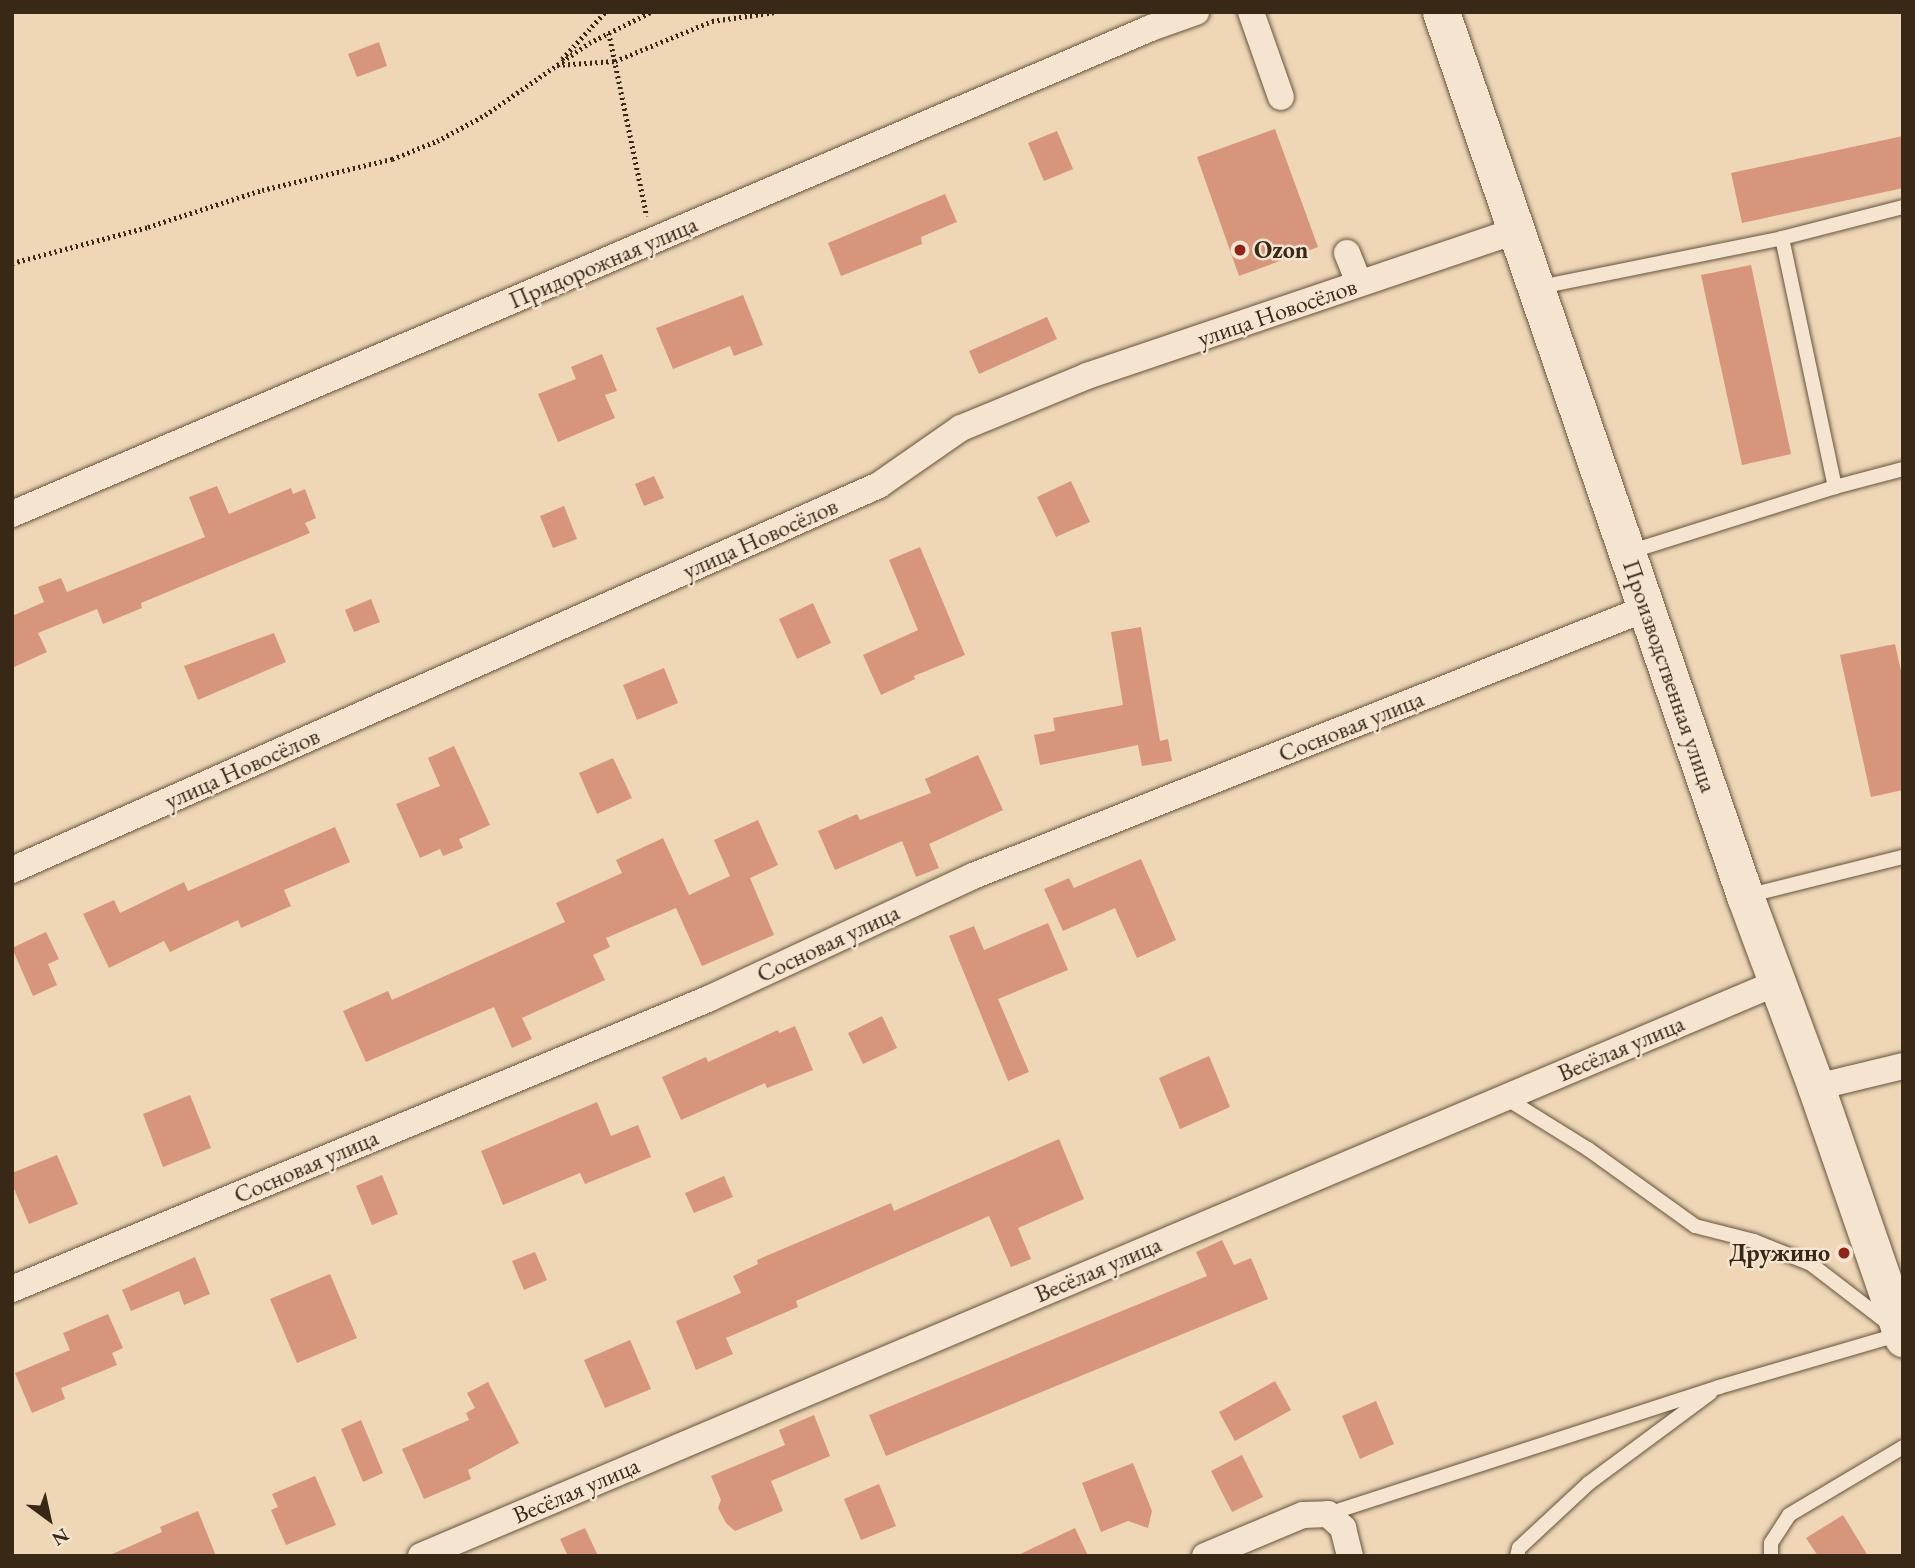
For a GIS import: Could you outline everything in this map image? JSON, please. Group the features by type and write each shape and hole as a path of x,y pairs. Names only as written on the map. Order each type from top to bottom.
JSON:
{"street":[{"name":"Придорожная улица","path":"12,514 1151,28 1196,12"},
{"path":"1251,12 1281,97"},
{"name":"Производственная улица","path":"1441,12 1534,288 1629,552 1745,896 1816,1087 1902,1336"},
{"name":"улица Новосёлов","path":"12,870 879,485 961,428 1087,376 1515,231"},
{"path":"1347,253 1359,284"},
{"name":"Сосновая улица","path":"12,1289 708,999 973,876 1647,608"},
{"name":"Весёлая улица","path":"421,1556 1776,983"},
{"path":"1816,1087 1903,1066"},
{"path":"1205,1556 1303,1515 1328,1514 1343,1528 1350,1556"}],"lane":[{"path":"1534,288 1782,238 1903,206"},
{"path":"1782,238 1835,487"},
{"path":"1629,552 1835,487 1903,469"},
{"path":"1745,896 1903,857"},
{"path":"1504,1097 1588,1149 1695,1226 1754,1241 1811,1264 1902,1336"},
{"path":"1328,1514 1719,1387 1902,1336"},
{"path":"1517,1556 1518,1548 1589,1483 1719,1387"},
{"path":"1771,1556 1771,1543 1789,1515 1903,1447"}],"path":[{"path":"557,65 605,12"},
{"path":"12,263 148,228 262,190 392,159 437,141 485,115 557,65 609,33 651,12"},
{"path":"557,65 615,61 712,21 775,12"},
{"path":"609,33 652,241"}],"building":[{"path":"379,42 387,66 357,77 348,54"},
{"path":"1275,129 1318,247 1239,276 1197,157"},
{"path":"1057,131 1073,169 1044,181 1028,143"},
{"path":"1903,136 1903,188 1742,223 1731,173"},
{"path":"945,194 957,222 921,237 922,244 841,276 828,243"},
{"path":"1751,265 1791,454 1742,465 1701,275"},
{"path":"743,295 763,345 734,356 730,346 673,369 656,328"},
{"path":"1047,317 1057,339 979,374 969,351"},
{"path":"602,354 617,391 605,395 615,418 558,442 538,394 576,379 571,367"},
{"path":"654,476 664,498 644,506 635,484"},
{"path":"1071,481 1090,522 1056,537 1037,497"},
{"path":"217,486 229,514 291,488 293,494 305,489 316,518 305,523 310,533 141,603 142,608 103,624 97,609 38,633 47,652 12,668 12,616 44,602 38,587 61,578 67,592 205,537 189,497"},
{"path":"564,506 577,539 553,548 540,516"},
{"path":"920,547 965,655 914,676 915,679 881,695 863,655 918,630 889,560"},
{"path":"371,599 380,622 354,632 345,610"},
{"path":"813,603 831,643 797,659 779,619"},
{"path":"1141,627 1160,741 1168,739 1172,761 1142,766 1138,745 1040,765 1034,735 1055,731 1053,718 1123,705 1111,632"},
{"path":"274,633 286,662 198,700 184,666"},
{"path":"1895,644 1903,680 1903,790 1871,797 1840,655"},
{"path":"664,668 678,703 637,720 623,685"},
{"path":"454,746 490,825 459,839 463,848 443,856 440,849 420,858 396,804 440,786 428,758"},
{"path":"978,755 1003,810 929,844 939,868 916,877 902,841 835,870 818,831 857,814 860,820 931,793 925,779"},
{"path":"613,758 632,798 597,814 579,773"},
{"path":"758,820 778,865 750,878 774,935 702,966 676,908 606,938 610,947 593,955 605,980 522,1018 532,1039 512,1048 494,1007 366,1062 343,1011 388,991 392,1000 565,922 556,903 622,873 616,860 663,838 689,895 730,876 714,840"},
{"path":"335,827 350,862 284,890 291,906 241,928 238,920 170,952 164,941 109,968 83,914 114,900 120,913 184,882 188,891"},
{"path":"1141,859 1176,940 1137,958 1115,908 1063,931 1044,889 1069,878 1074,888"},
{"path":"1048,923 1068,970 998,999 1029,1072 1008,1081 949,936 974,926 984,950"},
{"path":"46,932 59,959 48,964 57,985 33,996 12,948"},
{"path":"882,1016 897,1048 863,1064 848,1033"},
{"path":"795,1026 813,1070 767,1088 765,1083 681,1120 662,1077 706,1057 708,1062 778,1030 779,1033"},
{"path":"1209,1056 1230,1107 1180,1129 1159,1078"},
{"path":"190,1095 211,1148 163,1167 143,1114"},
{"path":"597,1102 611,1136 638,1125 651,1157 585,1184 580,1173 503,1205 481,1151"},
{"path":"1059,1139 1084,1199 1018,1228 1031,1259 1011,1267 989,1216 796,1301 798,1307 726,1338 733,1354 696,1370 676,1321 741,1293 733,1276 758,1264 757,1260 891,1203 894,1211"},
{"path":"57,1155 78,1204 29,1224 12,1184 12,1173"},
{"path":"382,1175 398,1214 372,1225 356,1186"},
{"path":"724,1176 733,1197 694,1213 685,1193"},
{"path":"1222,1240 1234,1265 1251,1258 1268,1299 886,1456 869,1415 1207,1276 1196,1252"},
{"path":"535,1252 547,1280 524,1290 512,1261"},
{"path":"195,1257 210,1294 184,1305 179,1291 131,1311 122,1290"},
{"path":"330,1274 357,1338 297,1363 270,1299"},
{"path":"108,1314 123,1348 112,1353 117,1365 61,1388 65,1399 32,1413 15,1373 70,1350 63,1333"},
{"path":"630,1340 651,1389 605,1408 584,1360"},
{"path":"1275,1381 1291,1410 1235,1441 1219,1412"},
{"path":"488,1382 519,1443 468,1470 471,1479 424,1499 402,1449 469,1420 466,1413 475,1408 467,1393"},
{"path":"1376,1401 1394,1444 1360,1459 1342,1416"},
{"path":"814,1415 830,1456 771,1481 783,1511 735,1531 726,1523 718,1508 721,1500 711,1476 785,1445 779,1430"},
{"path":"361,1420 383,1473 363,1482 341,1429"},
{"path":"1242,1455 1263,1497 1232,1512 1211,1471"},
{"path":"1133,1463 1152,1511 1148,1528 1128,1521 1101,1532 1082,1483"},
{"path":"315,1476 336,1525 286,1545 271,1510 278,1507 272,1494"},
{"path":"879,1484 896,1526 861,1540 844,1499"},
{"path":"198,1511 216,1556 108,1556 162,1532 160,1527"},
{"path":"1843,1515 1868,1556 1818,1556 1806,1538"},
{"path":"585,1528 598,1556 568,1556 560,1539"},
{"path":"1075,1528 1088,1556 1016,1556"}],"place":[{"name":"Ozon","path":"1240,250"},
{"name":"Дружино","path":"1844,1253"}]}
